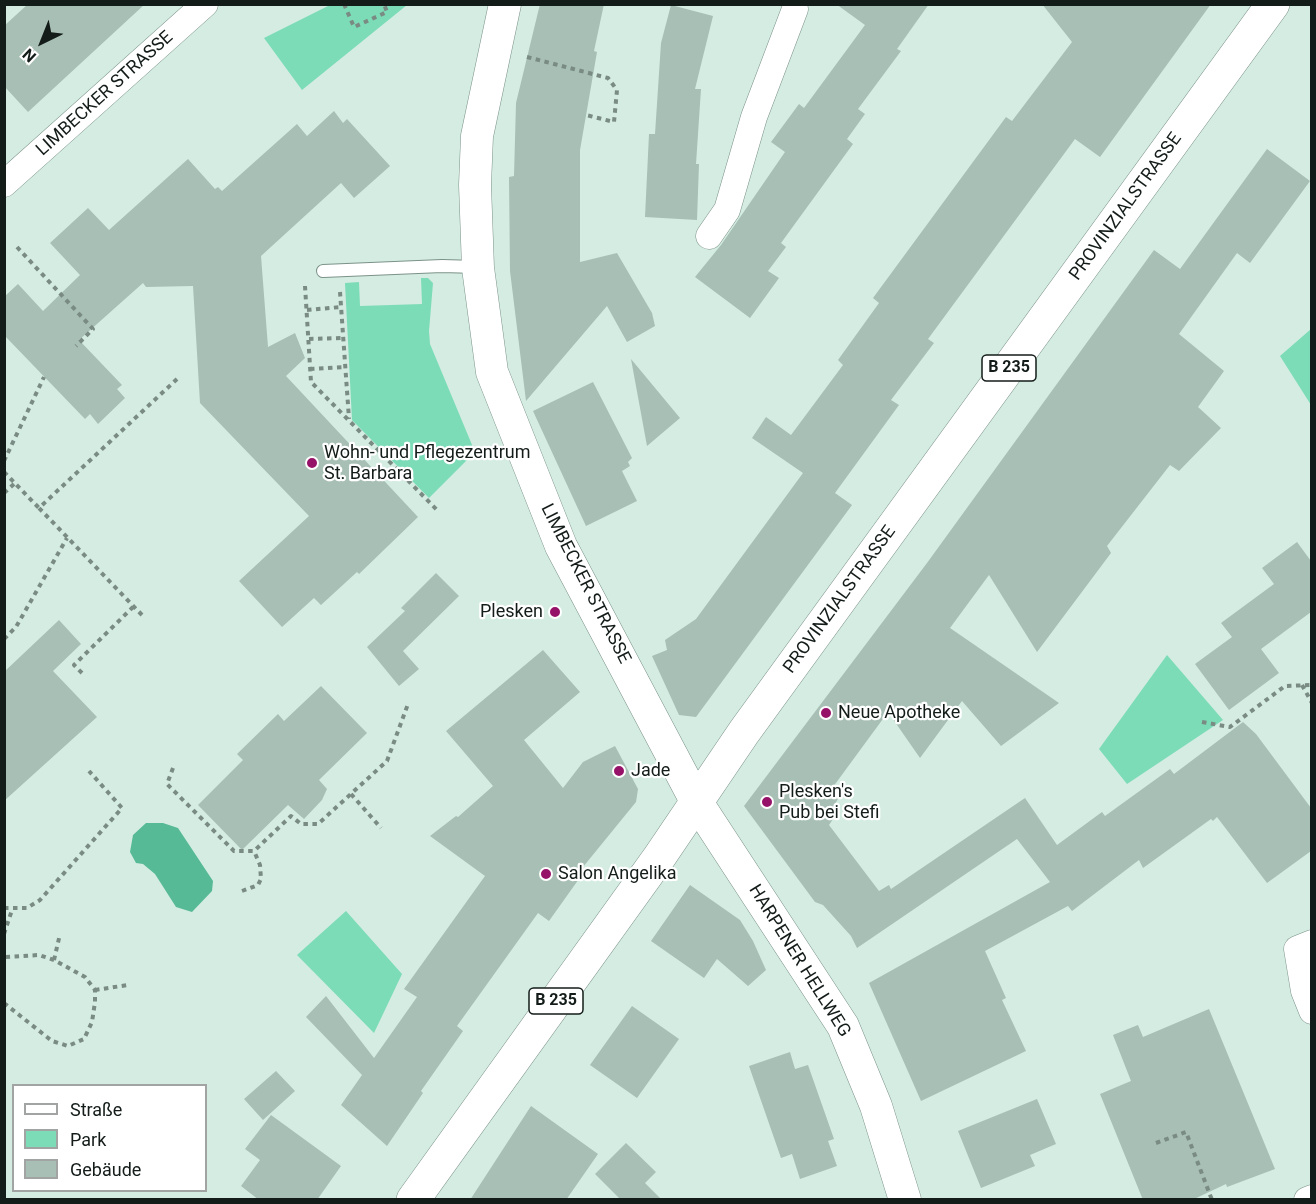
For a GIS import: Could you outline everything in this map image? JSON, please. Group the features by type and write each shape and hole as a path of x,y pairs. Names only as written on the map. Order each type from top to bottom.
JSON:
{"main road":[{"name":"PROVINZIALSTRASSE","path":"413,1200 658,859 696,801 1273,4"}],"street":[{"name":"LIMBECKER STRASSE","path":"4,184 205,4"},
{"name":"LIMBECKER STRASSE","path":"505,4 477,136 475,185 478,267 492,372 561,546 696,801"},
{"path":"709,236 727,210 754,117 791,6"},
{"name":"HARPENER HELLWEG","path":"696,801 843,1026 876,1106 905,1200"},
{"path":"1311,943 1297,948 1304,991 1311,1011"},
{"path":"1307,1200 1311,1198"}],"lane":[{"path":"323,271 442,266 478,267"}],"path":[{"path":"344,4 354,27 387,12 384,4"},
{"path":"523,56 608,78 617,90 614,122 586,115"},
{"path":"16,247 93,329 76,346"},
{"path":"338,270 349,420"},
{"path":"323,271 305,285 311,382 439,512"},
{"path":"307,310 341,307"},
{"path":"309,339 343,338"},
{"path":"310,369 345,367"},
{"path":"4,461 44,377"},
{"path":"39,508 177,379"},
{"path":"4,472 142,615"},
{"path":"4,494 15,483"},
{"path":"4,639 16,627 68,538"},
{"path":"82,673 74,665 133,607"},
{"path":"1302,685 1311,704"},
{"path":"1202,722 1230,727 1285,686 1311,685"},
{"path":"173,768 167,784 234,851 254,851 291,816 301,824 318,824 387,761 408,704"},
{"path":"4,908 12,910 27,908 40,900 122,808 89,771"},
{"path":"351,794 381,828"},
{"path":"242,891 258,885 261,879 260,865 254,851"},
{"path":"4,934 12,910"},
{"path":"54,960 60,934"},
{"path":"4,1003 52,1041 68,1046 84,1039 92,1022 95,990 85,977 54,960 39,955 5,957"},
{"path":"95,990 129,985"},
{"path":"1156,1143 1186,1132 1212,1200"}],"green space":[{"path":"330,5 407,5 302,90 264,38"},
{"path":"421,278 428,278 433,283 430,344 475,452 429,498 352,420 345,283 359,282 360,306 422,304"},
{"path":"1311,329 1311,405 1280,356"},
{"path":"1167,655 1223,720 1127,784 1099,749"},
{"path":"346,911 402,974 374,1033 297,955"}],"shaded area":[{"path":"146,823 163,823 178,828 213,881 212,891 192,912 176,907 155,874 143,864 136,863 130,852 133,835"}],"building":[{"path":"28,4 145,4 28,112 4,86 4,26"},
{"path":"540,4 604,4 594,51 597,52 580,150 580,262 617,253 652,313 655,326 627,342 607,306 526,401 510,271 509,177 514,176 516,103"},
{"path":"836,4 929,4 897,49 901,51 858,109 865,114 847,139 853,144 781,243 786,247 768,271 779,278 750,318 695,277 721,245 785,152 771,142 799,104 804,108 865,25"},
{"path":"1042,4 1211,4 1100,157 1075,139 928,339 934,343 891,400 899,405 835,493 852,505 696,717 679,715 652,656 667,650 665,640 696,619 803,473 752,438 766,417 791,435 843,365 838,360 879,303 873,298 1006,117 1012,121 1072,42"},
{"path":"671,5 713,16 695,89 701,89 696,164 699,164 697,220 645,217 649,134 655,134 661,43"},
{"path":"334,111 343,123 347,119 390,166 354,198 341,183 261,256 268,347 295,333 305,358 286,376 418,517 359,574 357,572 321,605 314,598 282,627 239,581 309,516 200,403 193,286 146,287 143,283 79,340 122,385 117,389 125,398 98,424 90,414 85,419 4,335 4,297 18,284 43,311 80,275 50,243 88,208 109,230 188,159 215,189 218,187 222,191 297,124 307,136"},
{"path":"1267,149 1310,181 1250,263 1237,253 1179,334 1224,371 1198,407 1221,428 1179,471 1170,465 1107,546 1111,553 1037,652 989,575 950,628 1059,703 1001,746 962,701 920,758 888,712 833,787 842,792 832,809 837,813 829,825 879,891 889,885 891,889 1025,798 1057,845 1102,812 1105,816 1170,769 1174,774 1243,722 1256,734 1311,808 1311,851 1267,883 1217,817 1143,868 1139,860 1072,911 1068,906 985,951 1006,998 1002,1000 1026,1051 921,1101 869,983 1050,882 1017,839 857,948 851,936 823,905 815,902 744,806 927,563 1154,250 1180,269"},
{"path":"631,359 680,418 647,446"},
{"path":"593,382 632,458 628,462 630,466 622,471 637,501 586,526 533,411"},
{"path":"1297,542 1311,561 1311,612 1261,649 1279,673 1229,710 1195,664 1232,637 1221,623 1274,584 1262,568"},
{"path":"436,573 459,596 403,651 419,669 399,686 367,647 405,611 401,608"},
{"path":"59,620 81,644 53,671 97,717 4,801 4,672"},
{"path":"543,650 580,692 524,740 563,788 583,762 615,746 638,789 636,802 583,867 586,869 549,921 538,913 457,1026 463,1031 421,1091 423,1093 387,1146 341,1105 362,1075 306,1017 326,996 374,1058 417,997 404,989 485,876 430,836 456,816 458,817 493,786 446,731"},
{"path":"321,686 367,733 319,780 327,789 322,800 304,819 288,805 242,850 198,805 243,760 237,754 278,714 284,721"},
{"path":"690,885 740,920 753,941 766,970 748,986 717,959 704,978 651,941"},
{"path":"632,1006 679,1039 637,1098 590,1065"},
{"path":"1209,1009 1275,1169 1227,1187 1226,1184 1192,1200 1143,1200 1100,1094 1131,1081 1113,1035 1138,1025 1143,1037"},
{"path":"790,1052 795,1069 808,1065 834,1139 828,1141 837,1166 800,1179 792,1154 781,1158 749,1066"},
{"path":"276,1071 295,1091 263,1120 244,1099"},
{"path":"1037,1099 1056,1144 1030,1155 1035,1166 981,1188 958,1131"},
{"path":"531,1106 598,1154 566,1200 470,1200"},
{"path":"271,1115 341,1166 317,1200 259,1200 241,1186 260,1160 245,1149"},
{"path":"626,1143 656,1172 645,1183 662,1200 621,1200 595,1174"}],"place":[{"name":"Wohn- und Pflegezentrum St. Barbara","path":"312,463"},
{"name":"Plesken","path":"555,612"},
{"name":"Neue Apotheke","path":"826,713"},
{"name":"Jade","path":"619,771"},
{"name":"Plesken's Pub bei Stefi","path":"767,802"},
{"name":"Salon Angelika","path":"546,874"}]}
